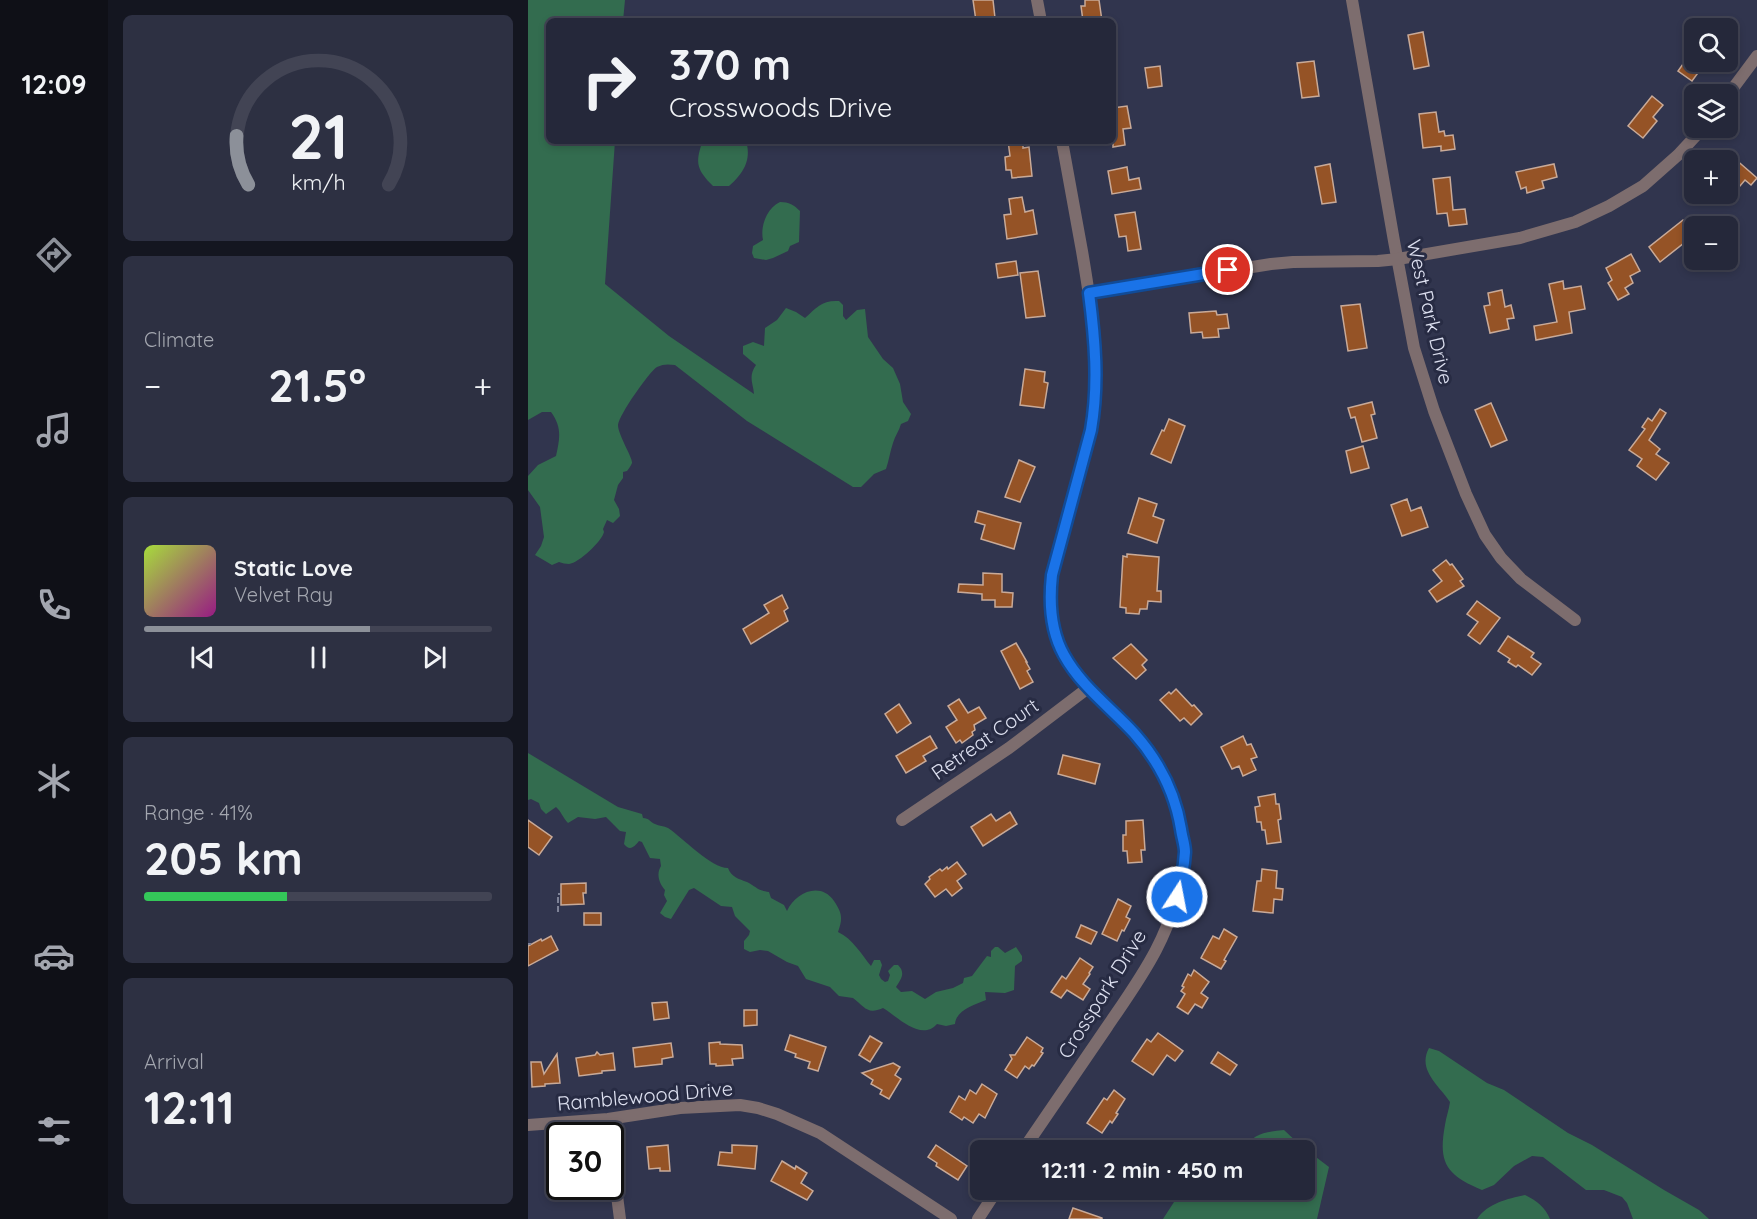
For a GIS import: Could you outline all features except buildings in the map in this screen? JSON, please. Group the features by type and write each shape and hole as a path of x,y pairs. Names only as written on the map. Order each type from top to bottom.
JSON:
{"street":[{"path":"1037,0 1040,18"},
{"name":"West Park Drive","path":"1352,0 1414,348 1448,447 1485,535 1501,558 1521,579 1575,620"},
{"path":"1736,84 1757,56"},
{"path":"1089,293 1270,264 1398,259 1520,238 1575,222 1609,206 1642,186 1694,138"},
{"name":"Crosspark Drive","path":"1030,1140 1156,950 1172,914 1180,885 1185,851 1178,809 1161,769 1135,734 1088,688 1063,654 1052,624 1050,597 1052,575 1091,430 1096,386 1095,339 1089,293 1063,144"},
{"name":"Retreat Court","path":"902,820 1009,748 1088,688"},
{"name":"Ramblewood Drive","path":"528,1125 608,1119 680,1108 740,1105 762,1110 820,1133 951,1219"},
{"path":"618,1200 620,1219"},
{"path":"978,1219 990,1200"}],"path":[{"path":"558,912 558,894 560,894"}],"green space":[{"path":"528,0 625,0 623,18 546,18 546,144 615,144 605,284 669,336 754,394 752,376 756,365 743,354 743,346 753,342 764,346 765,328 777,320 786,308 805,318 824,303 839,301 843,305 843,316 846,320 857,310 865,309 868,337 883,359 893,368 900,384 903,402 911,414 908,421 901,424 886,469 874,474 861,487 853,487 747,421 675,365 661,365 641,385 623,412 618,425 632,463 627,471 623,472 623,478 618,485 614,500 620,516 613,523 607,520 599,541 584,556 573,563 559,562 552,565 535,555 544,537 540,507 528,490 528,476 538,465 556,456 559,433 551,412 542,412 528,420"},
{"path":"702,144 747,144 748,148 745,166 729,186 713,186 701,171 699,156"},
{"path":"780,202 791,204 800,211 799,242 790,246 788,251 773,258 766,260 754,258 753,246 763,240 765,218 771,208"},
{"path":"528,753 618,807 642,814 643,818 668,828 706,858 721,867 728,868 731,874 769,892 771,898 784,905 787,911 796,899 808,892 822,892 828,895 840,912 838,932 852,943 871,966 874,960 880,960 882,965 879,975 885,982 888,981 890,975 888,971 894,965 898,965 902,973 896,987 901,992 912,991 925,999 936,992 953,988 963,983 964,978 972,976 987,956 991,957 991,951 995,947 1005,953 1016,947 1022,956 1022,961 1015,966 1014,990 1005,993 985,992 986,1000 962,1012 955,1024 946,1026 937,1024 931,1029 917,1029 902,1022 883,1008 870,1010 853,998 839,996 830,987 806,979 798,966 768,951 750,952 744,949 744,941 750,931 735,916 732,907 721,906 694,888 689,890 671,919 665,917 660,913 667,901 659,878 660,859 650,858 642,842 639,841 628,848 624,844 626,832 620,831 606,817 595,819 578,817 568,823 556,807 546,814 539,803 528,800"},
{"path":"1429,1048 1439,1051 1487,1083 1504,1090 1568,1133 1592,1145 1699,1210 1709,1219 1633,1219 1622,1197 1604,1190 1586,1190 1543,1157 1532,1156 1514,1166 1494,1185 1482,1190 1460,1179 1447,1166 1444,1158 1443,1138 1450,1102 1427,1070 1426,1056"},
{"path":"1284,1130 1295,1140 1251,1140 1266,1133"},
{"path":"1315,1156 1329,1167 1317,1219 1163,1219 1177,1200 1315,1200"},
{"path":"1525,1195 1540,1205 1550,1219 1477,1219 1492,1205"}],"route":[{"path":"1177,897 1185,851 1178,809 1171,789 1161,769 1135,734 1088,688 1063,654 1052,624 1050,597 1052,575 1095,408 1095,339 1089,293 1228,270"}]}
